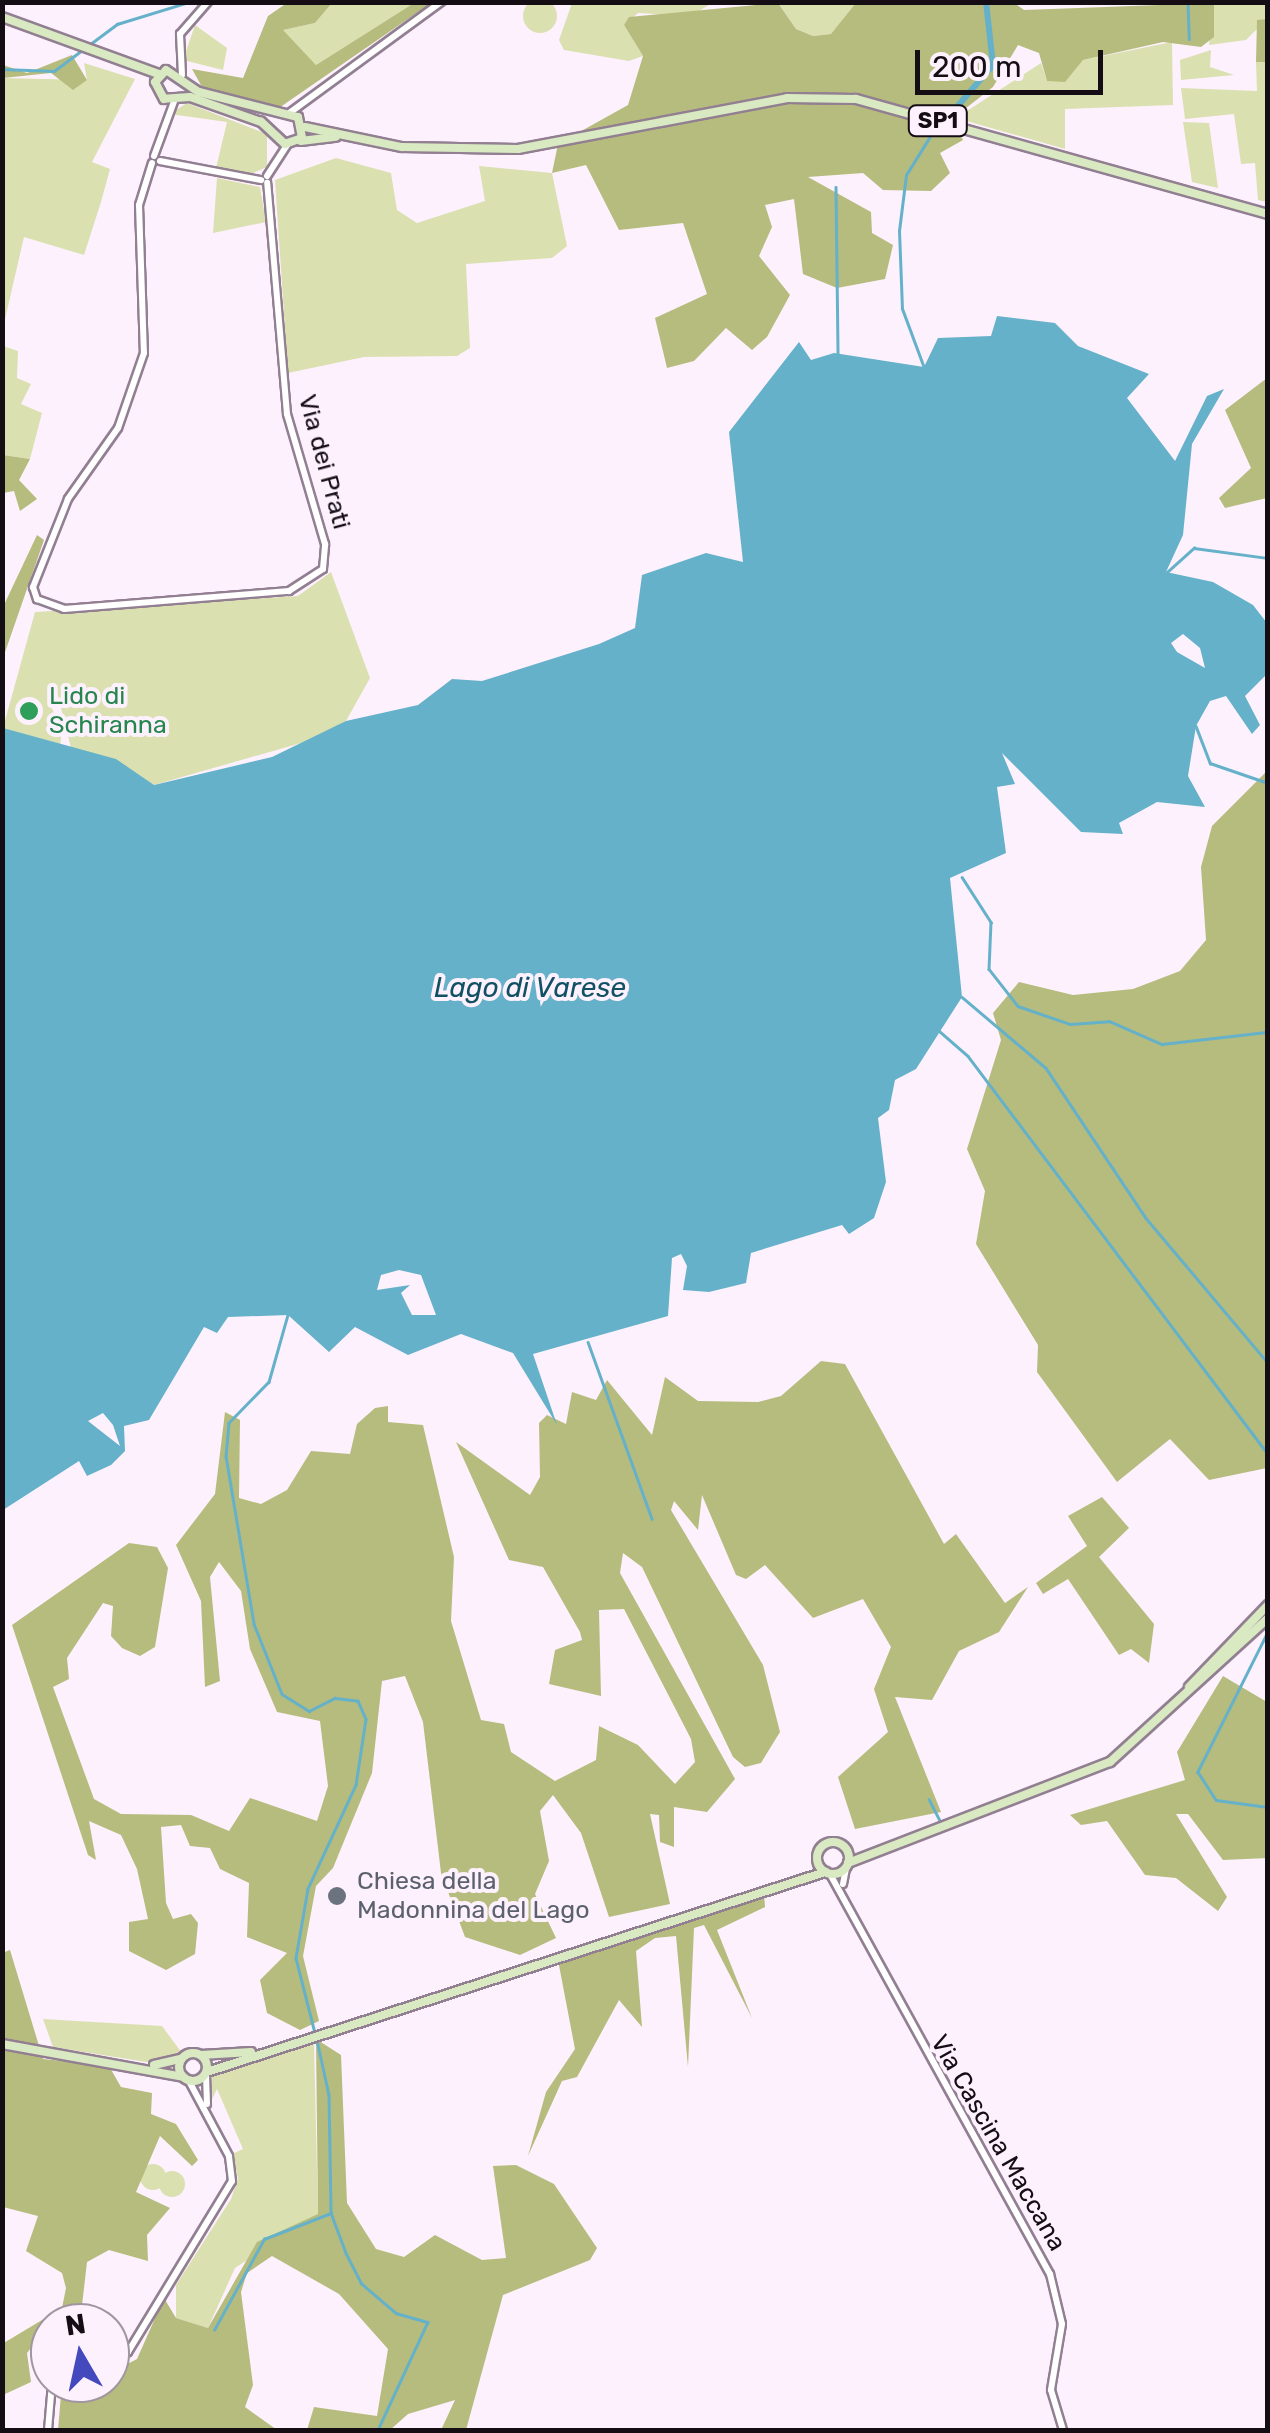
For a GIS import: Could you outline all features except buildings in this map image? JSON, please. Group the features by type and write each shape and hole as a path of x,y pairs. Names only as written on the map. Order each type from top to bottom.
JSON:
{"main road":[{"name":"SP1","path":"2,17 133,69 182,74 199,92 288,114 340,137"},
{"name":"SP1","path":"133,69 157,91 261,122 277,139 288,144 340,137 467,150 604,138 787,98 856,99 1268,214"},
{"path":"157,91 161,72"},
{"path":"301,140 303,123"},
{"path":"1162,1716 1268,1606"},
{"path":"1230,1654 1253,1619 1268,1616"},
{"path":"2,2044 145,2065 186,2079 260,2051 786,1878 828,1873 885,1846 1078,1780 1162,1716 1268,1616"},
{"path":"786,1878 818,1856 826,1844 885,1846"},
{"path":"845,1847 847,1865"},
{"path":"818,1856 828,1873"},
{"path":"145,2065 201,2055 260,2051"},
{"path":"201,2055 206,2073"},
{"path":"181,2060 186,2079"}],"street":[{"path":"161,72 208,2"},
{"path":"288,114 441,2"},
{"path":"176,54 182,74"},
{"path":"157,91 162,118 155,160 265,180 288,144"},
{"path":"162,118 176,99"},
{"path":"303,123 304,103"},
{"path":"276,158 277,139"},
{"name":"Via dei Prati","path":"155,160 139,205 144,354 118,428 64,508 32,595 70,609 298,590 326,556 288,420 265,180"},
{"path":"843,1886 847,1865"},
{"name":"Via Cascina Maccana","path":"828,1873 843,1886 896,2004 1050,2274 1062,2324 1051,2390 1064,2430"},
{"path":"206,2073 208,2108"},
{"path":"130,2349 230,2188 232,2161 208,2108 186,2079"},
{"path":"48,2430 50,2403"}],"green space":[{"path":"540,-1 552,4 557,16 552,28 540,33 528,28 523,16 528,4"},
{"path":"1013,2 1024,10 1214,3 1214,37 1201,47 1163,42 1083,60 1065,82 1047,81 1039,53 1018,45 993,87 952,119 963,140 940,153 950,173 931,191 883,190 863,173 808,177 871,212 872,233 893,245 885,279 837,288 803,274 794,199 765,205 772,227 759,256 790,295 767,337 752,350 726,328 694,361 667,368 655,318 707,294 683,223 619,230 586,165 552,173 558,144 628,105 643,56 624,25 629,17 778,3 796,29 813,36 831,34 856,3"},
{"path":"287,3 332,3 315,23 283,30 316,65 414,3 431,3 276,110 202,87 192,69 243,78 268,16"},
{"path":"332,3 414,3 316,65 282,30 315,23"},
{"path":"572,3 712,3 691,16 638,13 624,25 643,56 629,61 564,50 559,40"},
{"path":"778,3 856,3 855,13 831,34 813,36 796,29"},
{"path":"1214,3 1267,3 1267,19 1246,40 1209,45"},
{"path":"1267,19 1267,62 1256,62 1257,20"},
{"path":"195,25 227,48 223,70 183,60"},
{"path":"1172,42 1173,105 1065,109 1065,149 956,118 1041,63 1047,81 1083,60"},
{"path":"1211,50 1210,67 1234,75 1181,80 1180,60"},
{"path":"72,55 87,80 73,90 51,73 3,78 3,65 27,73"},
{"path":"1256,62 1267,62 1267,202 1258,200 1255,163 1241,164 1234,114 1185,119 1181,88 1257,91"},
{"path":"84,63 135,79 92,162 110,169 101,202 84,255 24,237 3,328 3,78 87,80"},
{"path":"187,103 267,134 267,167 248,175 216,168 227,122 170,114"},
{"path":"1183,122 1209,123 1218,188 1192,182"},
{"path":"336,158 391,173 397,210 417,223 485,201 479,166 552,173 567,246 552,258 466,264 470,348 457,356 364,357 288,373 275,180"},
{"path":"217,178 260,187 266,222 213,233"},
{"path":"3,346 18,351 17,378 31,384 21,404 42,413 30,459 3,455"},
{"path":"1267,378 1267,498 1225,508 1219,498 1251,468 1225,410"},
{"path":"3,455 30,459 19,480 37,499 20,511 14,491 3,493"},
{"path":"37,535 44,540 3,658 3,607"},
{"path":"331,572 370,678 346,721 315,739 154,785 71,748 56,688 49,704 62,725 60,749 3,728 35,612 298,596"},
{"path":"1267,771 1267,1468 1209,1480 1170,1439 1117,1482 1037,1372 1038,1345 976,1244 985,1191 967,1149 1001,1040 993,1013 1019,982 1073,995 1133,989 1180,971 1206,940 1201,867 1212,826"},
{"path":"821,1361 845,1364 944,1544 956,1534 1005,1603 1028,1587 999,1632 959,1651 932,1700 895,1697 941,1812 855,1829 838,1777 888,1732 874,1689 891,1647 863,1599 813,1618 765,1565 746,1579 736,1575 702,1495 698,1530 674,1501 671,1510 763,1665 780,1732 761,1763 745,1767 733,1757 642,1567 623,1553 620,1573 735,1779 707,1812 674,1807 674,1847 660,1842 659,1815 650,1814 670,1904 609,1917 581,1833 553,1795 540,1811 549,1861 535,1894 556,1938 520,1955 465,1937 441,1873 423,1722 405,1676 382,1681 372,1773 333,1868 316,1886 303,1956 319,2021 300,2030 267,2013 260,1980 287,1953 247,1937 249,1883 220,1869 210,1848 190,1846 181,1825 161,1827 166,1903 173,1919 191,1914 198,1923 195,1954 166,1970 129,1951 129,1922 148,1919 137,1869 121,1835 89,1821 96,1860 88,1855 12,1625 129,1543 157,1547 168,1568 155,1647 140,1656 122,1648 111,1636 113,1606 103,1603 67,1658 69,1679 53,1687 94,1799 121,1814 191,1815 229,1831 250,1798 317,1821 328,1786 320,1721 277,1712 250,1649 241,1591 219,1562 210,1577 220,1681 205,1687 201,1601 176,1545 215,1494 225,1412 240,1420 239,1498 261,1504 287,1490 311,1451 350,1454 357,1424 375,1408 388,1406 388,1422 423,1425 454,1557 451,1621 481,1720 504,1724 511,1752 555,1781 596,1760 599,1726 638,1745 675,1784 695,1762 691,1739 624,1609 599,1610 601,1696 549,1684 555,1650 582,1640 580,1632 543,1567 509,1560 456,1442 530,1495 540,1477 539,1423 547,1415 566,1424 572,1392 596,1400 607,1380 652,1435 665,1377 698,1401 758,1402 781,1396"},
{"path":"1102,1497 1129,1528 1099,1557 1154,1624 1149,1663 1131,1649 1119,1655 1068,1579 1043,1594 1036,1583 1087,1546 1068,1516"},
{"path":"1223,1676 1267,1702 1268,1858 1223,1860 1188,1814 1176,1814 1227,1897 1218,1911 1176,1878 1145,1875 1107,1821 1081,1825 1070,1815 1185,1780 1177,1752"},
{"path":"764,1894 765,1907 717,1930 752,2018 704,1925 694,1928 688,2067 676,1936 655,1938 636,1951 642,2027 619,2000 577,2077 562,2081 528,2156 546,2092 575,2049 558,1960"},
{"path":"10,1950 43,2059 109,2066 121,2087 152,2093 151,2114 176,2124 198,2160 192,2166 160,2136 136,2192 170,2208 147,2235 148,2261 109,2250 87,2262 82,2303 63,2303 66,2288 62,2273 26,2251 38,2216 3,2207 2,1953"},
{"path":"43,2019 162,2026 182,2053 146,2062 53,2047"},
{"path":"316,2039 341,2055 347,2203 376,2249 404,2257 435,2235 482,2260 506,2258 493,2166 516,2165 554,2184 597,2248 590,2260 503,2295 466,2430 441,2430 455,2400 408,2414 390,2430 307,2430 314,2407 377,2416 388,2349 339,2294 272,2256 247,2273 241,2292 253,2385 245,2407 277,2430 58,2430 60,2403 130,2403 130,2363 137,2359 164,2298 176,2318 208,2328 257,2242 318,2214"},
{"path":"314,2042 318,2214 235,2268 208,2328 176,2318 176,2285 231,2199 238,2178 232,2154 243,2149 217,2089 210,2103 209,2076"},
{"path":"153,2164 162,2168 166,2177 162,2186 153,2190 144,2186 140,2177 144,2168"},
{"path":"172,2171 181,2175 185,2184 181,2193 172,2197 163,2193 159,2184 163,2175"},
{"path":"30,2327 30,2382 3,2395 2,2344"}],"water":[{"name":"Lago di Varese","path":"997,316 1055,323 1078,346 1149,374 1127,398 1175,461 1207,396 1224,389 1192,444 1183,535 1166,572 1213,582 1253,605 1267,623 1267,674 1245,696 1260,725 1252,734 1226,696 1210,701 1196,726 1188,776 1205,807 1157,802 1119,823 1123,834 1081,832 1002,753 1015,784 997,787 1006,853 950,878 962,997 916,1069 895,1080 889,1110 878,1118 886,1182 874,1218 849,1234 842,1225 751,1253 746,1283 709,1292 683,1290 687,1266 681,1254 672,1258 668,1316 533,1354 557,1425 513,1353 461,1334 408,1355 355,1327 329,1352 288,1315 228,1317 217,1333 204,1327 149,1420 124,1426 125,1451 111,1465 87,1476 79,1461 3,1510 3,728 116,759 154,785 272,757 346,721 418,705 452,679 482,681 599,644 635,628 642,575 706,553 743,562 729,432 799,342 811,360 834,353 924,367 938,338 991,336","holes":["1183,634 1200,648 1205,668 1177,652 1171,643","399,1270 421,1275 436,1315 412,1315 401,1293 410,1285 377,1290 381,1275","103,1413 113,1425 120,1446 88,1421"]}],"waterway":[{"path":"2,69 54,71 117,24 189,2"},
{"path":"950,115 993,65 986,2"},
{"path":"1188,2 1189,39"},
{"path":"924,368 902,309 899,231 906,175 929,138"},
{"path":"836,187 838,355"},
{"path":"1166,573 1194,548 1268,558"},
{"path":"1196,726 1210,763 1268,783"},
{"path":"962,877 991,922 989,969 1018,1006 1070,1024 1109,1021 1162,1044 1268,1032"},
{"path":"962,997 1046,1068 1146,1218 1268,1363"},
{"path":"937,1029 968,1056 1268,1454"},
{"path":"288,1315 269,1382 229,1423 226,1456 254,1624 282,1694 309,1711 335,1698 358,1701 366,1719 356,1785 308,1889 296,1958 315,2033"},
{"path":"588,1342 652,1519"},
{"path":"1268,1632 1198,1772 1216,1800 1268,1807"},
{"path":"929,1799 940,1821"},
{"path":"317,2040 329,2095 331,2213 346,2253 361,2283 396,2313 428,2322 378,2430"},
{"path":"214,2330 264,2239 331,2213"}],"place":[{"name":"Lido di Schiranna","path":"29,711"},
{"name":"Chiesa della Madonnina del Lago","path":"337,1896"}]}
